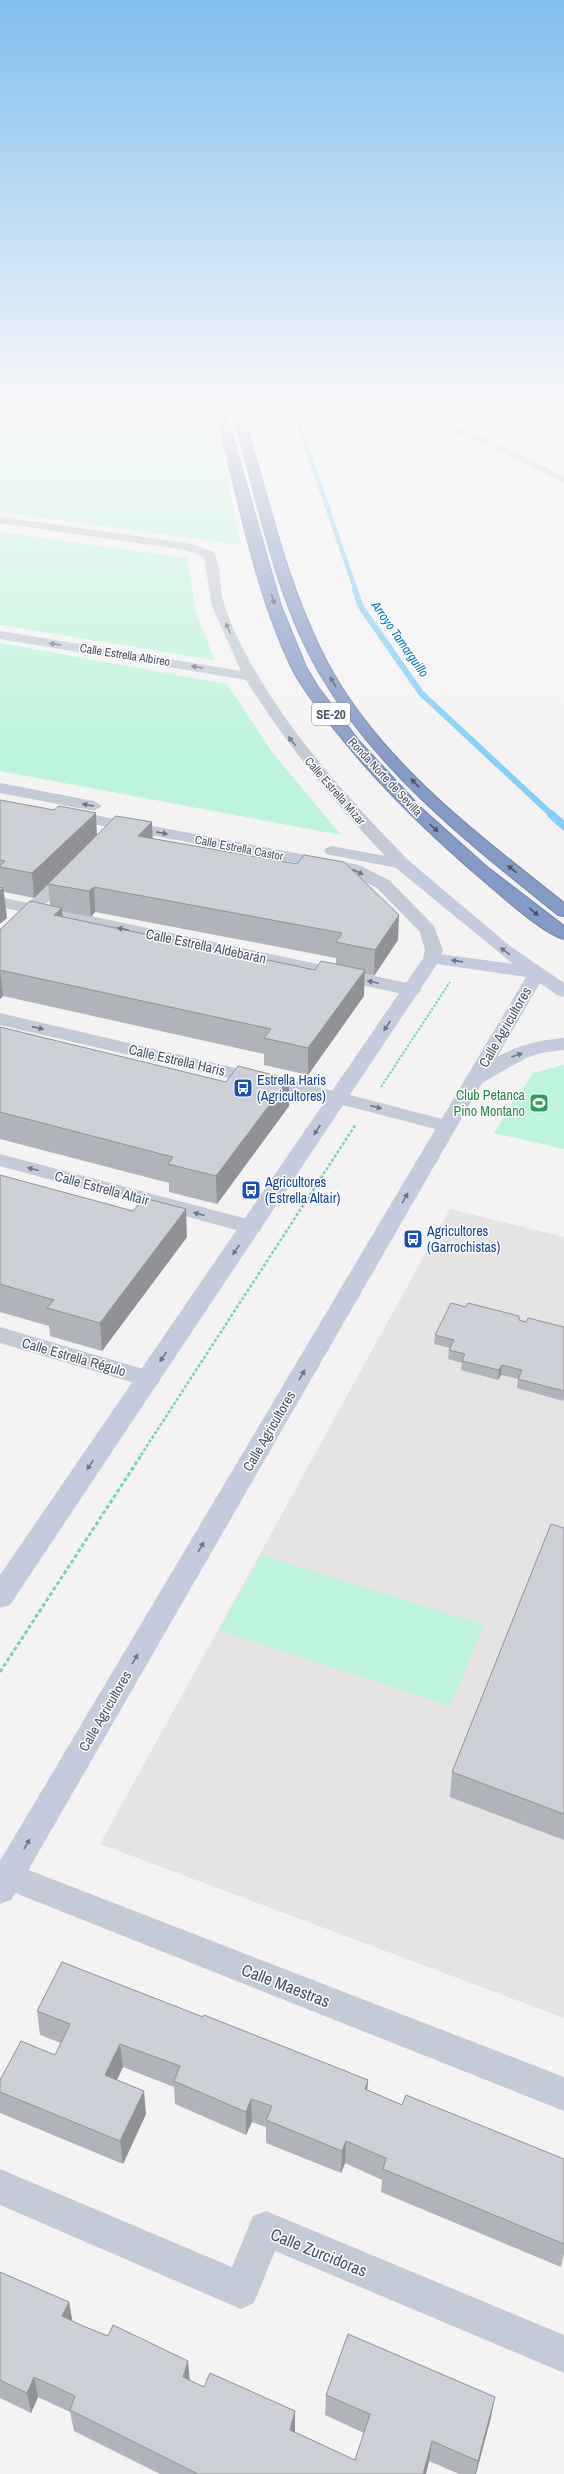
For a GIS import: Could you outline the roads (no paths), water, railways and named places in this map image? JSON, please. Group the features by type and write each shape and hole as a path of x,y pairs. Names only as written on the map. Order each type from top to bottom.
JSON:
{"highway":[{"name":"Ronda Norte de Sevilla","path":"254,528 279,617 300,669 314,692 352,743 405,802 471,861 564,934"},
{"name":"Ronda Norte de Sevilla","path":"272,528 289,585 306,632 336,688 377,742 429,798 493,854 564,911"}],"street":[{"name":"Calle Estrella Mizar","path":"59,528 188,547 210,555 218,604 249,676 289,737 359,819 402,864 504,950 564,990"},
{"name":"Calle Estrella Albireo","path":"0,635 249,676"},
{"name":"Calle Estrella Castor","path":"0,788 402,864"},
{"name":"Calle Estrella Castor","path":"0,801 352,869 383,884 428,930 434,950 432,958"},
{"path":"103,841 119,825"},
{"path":"0,939 81,862"},
{"name":"Calle Estrella Aldebarán","path":"0,902 412,990"},
{"path":"0,1597 412,990 432,958 538,973"},
{"name":"Calle Agricultores","path":"4,1883 538,973"},
{"name":"Calle Estrella Haris","path":"0,1019 368,1105 447,1126"},
{"path":"473,1084 508,1057 538,1047 564,1044"},
{"name":"Calle Estrella Altair","path":"0,1160 251,1227"},
{"name":"Calle Estrella Régulo","path":"0,1335 148,1379"},
{"name":"Calle Maestras","path":"4,1883 564,2094"},
{"name":"Calle Zurcidoras","path":"0,2187 241,2290 266,2229 564,2354"}],"waterway":[{"name":"Arroyo Tamarguillo","path":"335,528 356,591"},
{"name":"Arroyo Tamarguillo","path":"355,590 361,607 421,693 552,815"},
{"name":"Arroyo Tamarguillo","path":"551,814 564,826"}],"place":[{"name":"Estrella Haris (Agricultores)","path":"243,1088"},
{"name":"Club Petanca Pino Montano","path":"539,1103"},
{"name":"Agricultores (Estrella Altair)","path":"251,1190"},
{"name":"Agricultores (Garrochistas)","path":"413,1239"}]}
